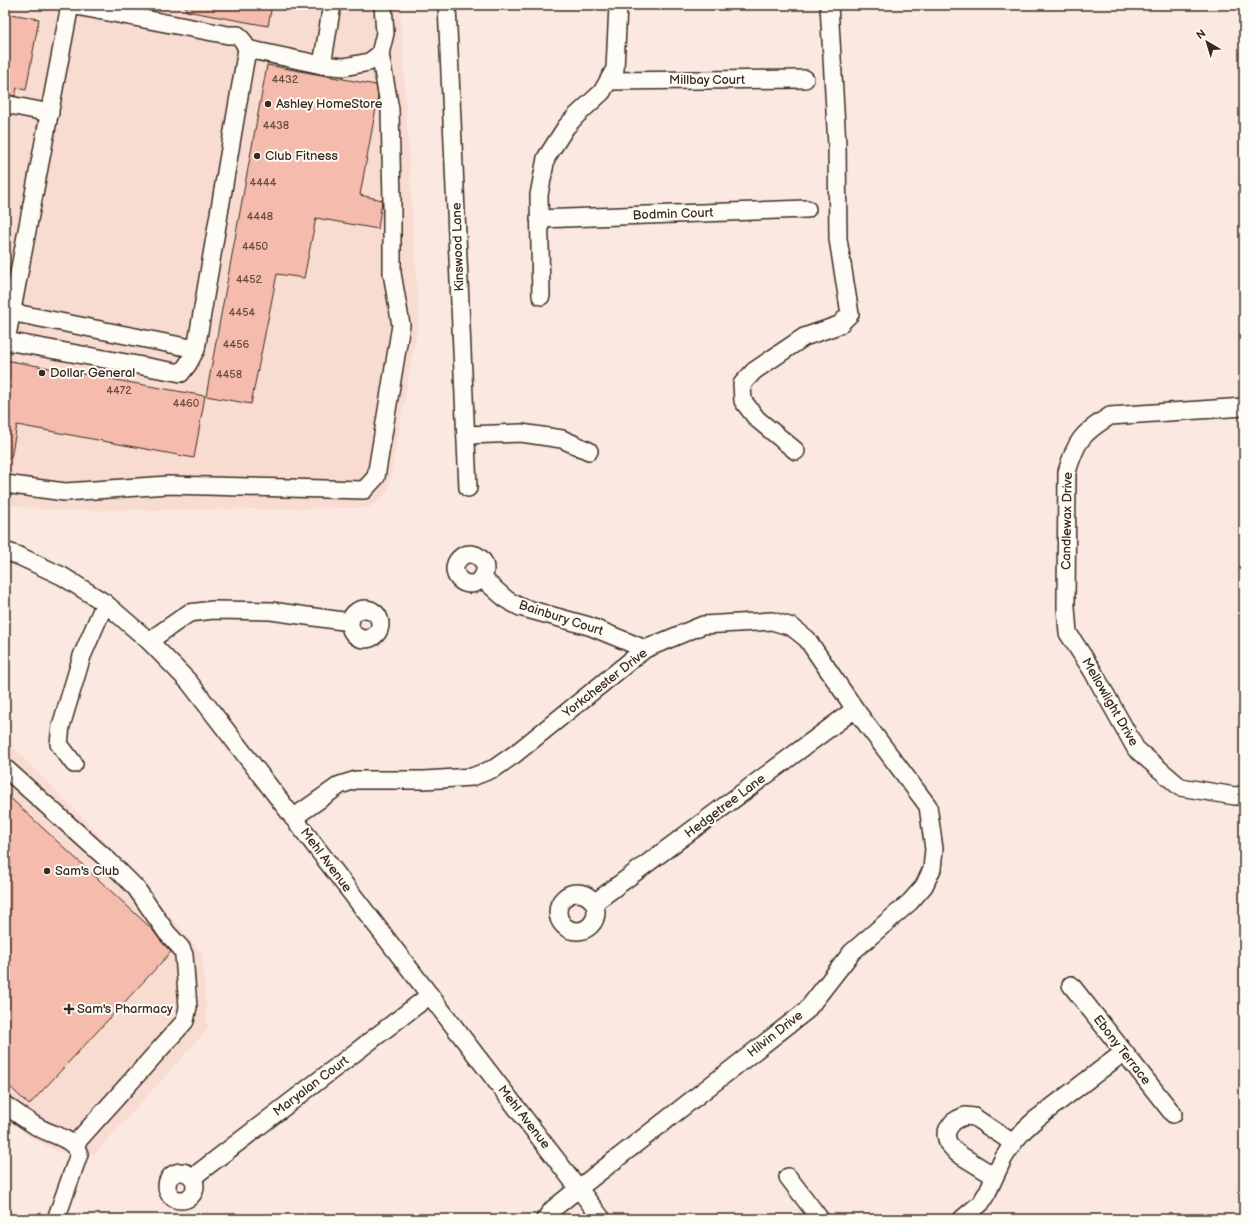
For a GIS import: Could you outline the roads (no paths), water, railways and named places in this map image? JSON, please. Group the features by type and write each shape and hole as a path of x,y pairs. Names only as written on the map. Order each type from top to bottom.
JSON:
{"street":[{"path":"70,5 93,7 228,35 238,35 247,49 196,349 181,373 5,341 8,311 50,113 70,5"},
{"path":"322,65 332,5"},
{"path":"5,484 65,492 168,485 364,490 376,477 401,325 392,273 390,109 380,54 385,33 383,5"},
{"name":"Kinswood Lane","path":"447,5 468,488"},
{"path":"541,296 538,195 546,158 566,127 602,92 615,70 618,5"},
{"path":"796,451 757,419 743,401 742,384 754,371 804,337 839,325 850,314 838,238 837,145 829,5"},
{"path":"247,49 322,65 344,67 369,62 380,54"},
{"name":"Millbay Court","path":"609,81 805,79"},
{"path":"5,104 50,113"},
{"name":"Bodmin Court","path":"539,220 807,209"},
{"path":"8,311 196,349"},
{"name":"Candlewax Drive","path":"1068,633 1066,607 1066,472 1072,454 1081,438 1096,425 1110,416 1244,407"},
{"path":"466,435 521,434 562,439 589,452"},
{"name":"Mehl Avenue","path":"5,551 62,576 105,603 149,641 189,682 602,1219"},
{"name":"Bainbury Court","path":"482,578 507,600 520,607 589,626 645,649"},
{"path":"74,764 59,744 61,726 82,656 105,603"},
{"path":"149,641 189,613 213,610 271,611 350,622"},
{"name":"Yorkchester Drive","path":"293,818 340,785 356,780 424,780 472,777 495,768 515,754 645,649 703,625 772,621 792,627 807,639 855,709 928,806 934,849"},
{"name":"Mellowlight Drive","path":"1068,633 1092,670 1136,749 1180,787 1234,796 1244,795"},
{"name":"Hedgetree Lane","path":"594,903 855,709"},
{"path":"5,768 109,861 136,888 167,933 181,948 184,955 188,1007 185,1021 74,1145"},
{"name":"Hilvin Drive","path":"545,1219 553,1209 579,1188 806,1011 852,952 910,902 924,886 932,869 934,849"},
{"name":"Ebony Terrace","path":"1071,985 1173,1114"},
{"name":"Maryalan Court","path":"193,1177 430,995"},
{"path":"962,1219 981,1203 1012,1142 1035,1120 1124,1052"},
{"path":"5,1105 37,1127 70,1142 76,1147 79,1154 56,1219"},
{"path":"994,1176 956,1153 948,1143 946,1135 948,1129 953,1122 958,1119 966,1116 974,1117 1012,1142"},
{"path":"788,1177 820,1219"}],"place":[{"name":"Ashley HomeStore","path":"268,104"},
{"name":"Club Fitness","path":"257,156"},
{"name":"Dollar General","path":"42,373"},
{"name":"Sam's Club","path":"47,871"},
{"name":"Sam's Pharmacy","path":"69,1009"}]}
